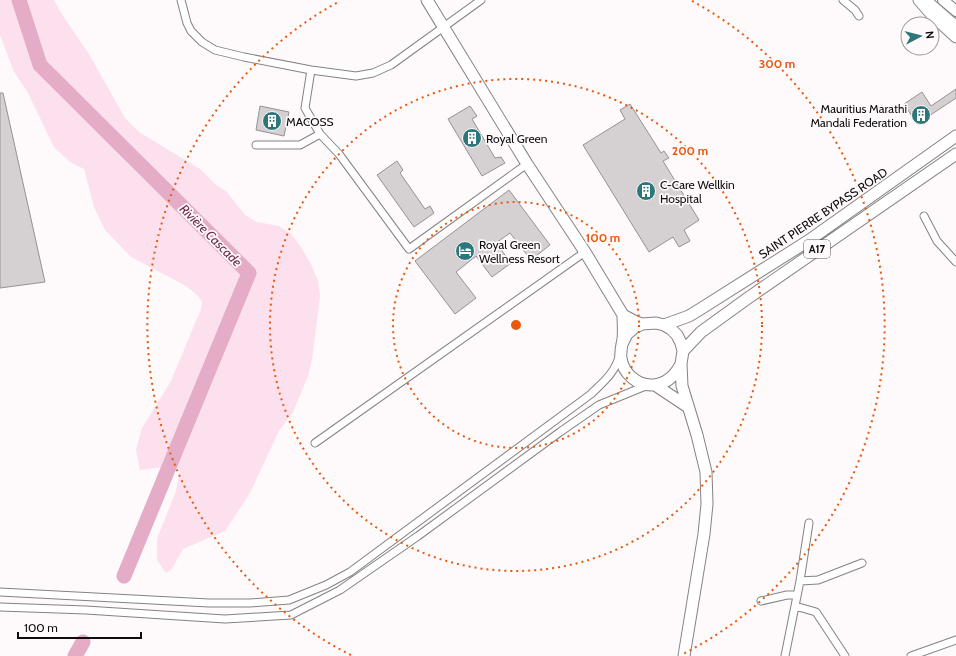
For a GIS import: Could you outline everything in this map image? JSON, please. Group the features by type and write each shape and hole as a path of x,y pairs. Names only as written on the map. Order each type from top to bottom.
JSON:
{"main road":[{"path":"427,0 527,164 585,252 623,314 642,324"},
{"path":"919,0 934,17 956,36"},
{"path":"926,0 956,26"},
{"path":"943,0 956,11"},
{"name":"SAINT PIERRE BYPASS ROAD","path":"664,325 688,316 702,308 808,241 956,136"},
{"name":"A17","path":"683,351 701,332 742,302 956,154"},
{"path":"623,314 624,332 621,358 624,368 630,376 638,382 652,385 688,407"},
{"name":"A17","path":"642,324 649,323 664,325"},
{"path":"622,345 627,334 642,324"},
{"path":"664,325 677,335 681,343 683,351 681,364 682,386 706,472 707,504 704,534 684,656"},
{"path":"652,385 664,383 671,378 677,372 681,364"}],"street":[{"path":"181,0 187,23 191,30 209,47 244,57 311,70 356,76 372,74 391,65 481,0"},
{"path":"843,0 859,16"},
{"path":"311,70 305,108 320,134 339,154 409,249 527,164"},
{"path":"256,145 300,145 320,134"},
{"path":"924,216 937,242 956,262"},
{"path":"315,443 585,252"},
{"path":"0,592 208,603 250,603 289,600 326,585 350,572 591,394 610,376 616,366 622,345"},
{"path":"0,607 86,610 174,617 225,619 292,615 340,590 418,536 560,432 600,405 652,385"},
{"path":"785,656 800,581 809,523"},
{"path":"800,581 818,580 862,563"},
{"path":"761,601 787,595 797,596"},
{"path":"795,606 816,612 845,656"},
{"path":"911,656 956,640"}],"shaded area":[{"path":"0,0 54,0 89,54 125,118 139,132 200,169 216,185 226,191 245,215 257,222 279,226 291,234 301,247 312,266 318,281 320,297 312,360 308,376 293,412 279,431 250,493 225,531 183,549 172,569 166,573 157,560 157,539 176,491 180,470 174,466 140,470 136,450 142,428 171,381 201,309 202,302 198,296 186,286 131,257 105,230 94,207 84,169 70,162 54,147 27,91 14,72 0,35"}],"building":[{"name":"Mauritius Marathi Mandali Federation","path":"956,89 956,98 917,124 904,104 922,92 931,106"},
{"path":"0,93 3,93 45,282 0,288"},
{"name":"C-Care Wellkin Hospital","path":"630,104 661,153 664,151 669,158 663,161 699,220 684,230 690,241 679,247 673,237 649,252 583,145 625,119 620,110"},
{"name":"MACOSS","path":"260,106 289,112 284,136 256,130"},
{"name":"Royal Green","path":"470,106 477,116 472,119 495,158 501,157 505,163 482,176 448,119"},
{"path":"397,161 403,170 400,173 425,209 430,206 434,213 414,227 377,175"},
{"name":"Royal Green Wellness Resort","path":"509,190 550,245 531,260 510,233 496,243 511,263 492,277 476,256 456,272 476,298 455,314 415,261"}],"waterway":[{"name":"Rivière Cascade","path":"19,0 40,65 249,273 124,576"},
{"name":"Rivière Cascade","path":"75,656 83,642"}],"place":[{"name":"Mauritius Marathi Mandali Federation","path":"921,115"},
{"name":"MACOSS","path":"272,121"},
{"name":"Royal Green","path":"472,138"},
{"name":"C-Care Wellkin Hospital","path":"646,191"},
{"name":"Royal Green Wellness Resort","path":"465,251"}]}
